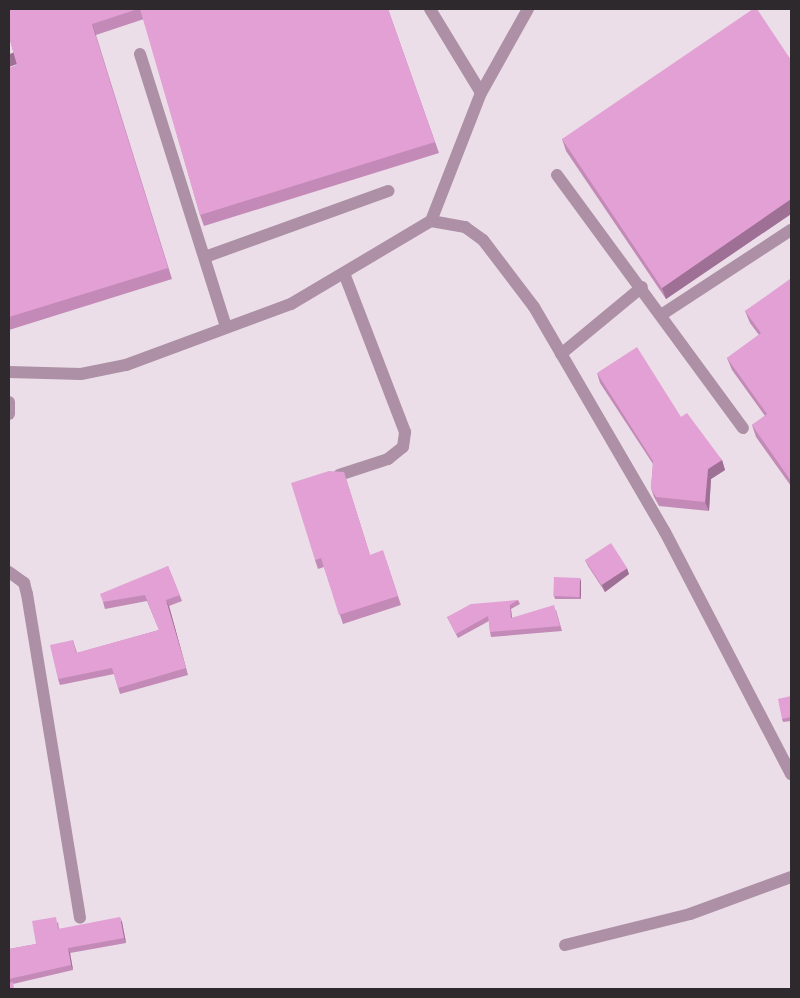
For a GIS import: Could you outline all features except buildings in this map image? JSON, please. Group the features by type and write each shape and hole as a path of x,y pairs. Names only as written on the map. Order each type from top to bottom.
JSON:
{"street":[{"path":"430,9 481,93"},
{"path":"9,372 103,371 291,304 431,222 481,93 528,9"},
{"path":"140,54 226,327"},
{"path":"557,175 642,287 743,428"},
{"path":"205,257 388,191"},
{"path":"431,222 465,227 483,240 534,307 665,532 791,774"},
{"path":"661,315 791,230"},
{"path":"339,475 388,459 403,448 405,432 344,273"},
{"path":"560,354 642,287"},
{"path":"9,402 9,414"},
{"path":"9,572 20,578 27,594 80,918"},
{"path":"565,944 690,914 791,877"}]}
